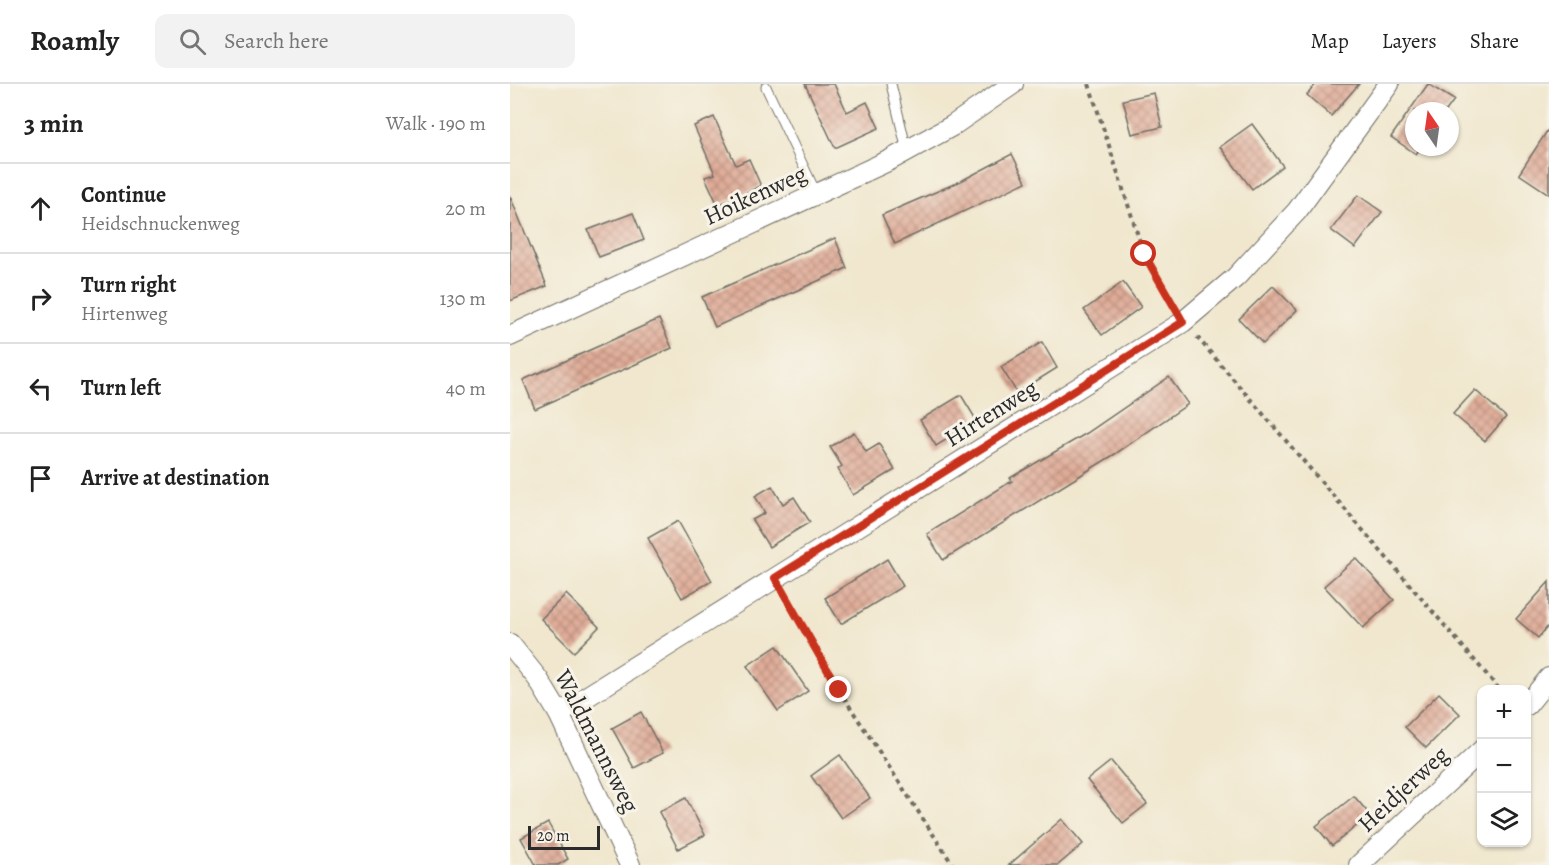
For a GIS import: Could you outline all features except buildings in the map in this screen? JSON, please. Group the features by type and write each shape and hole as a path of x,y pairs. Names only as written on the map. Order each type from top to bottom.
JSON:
{"street":[{"name":"Hoikenweg","path":"510,336 817,195 907,151 952,126 1013,84"},
{"name":"Hirtenweg","path":"559,714 1183,322 1236,277 1297,211 1389,84"},
{"name":"Waldmannsweg","path":"510,644 538,679 559,714 630,865"},
{"path":"1531,700 1549,678"},
{"name":"Heidjerweg","path":"1359,865 1477,755"}],"lane":[{"path":"891,84 907,151"},
{"path":"766,87 817,195"}],"path":[{"path":"1089,84 1144,254 1183,322 1496,685"},
{"path":"775,578 839,690 953,865"}],"route":[{"path":"839,690 775,578 1183,322 1144,254"}]}
